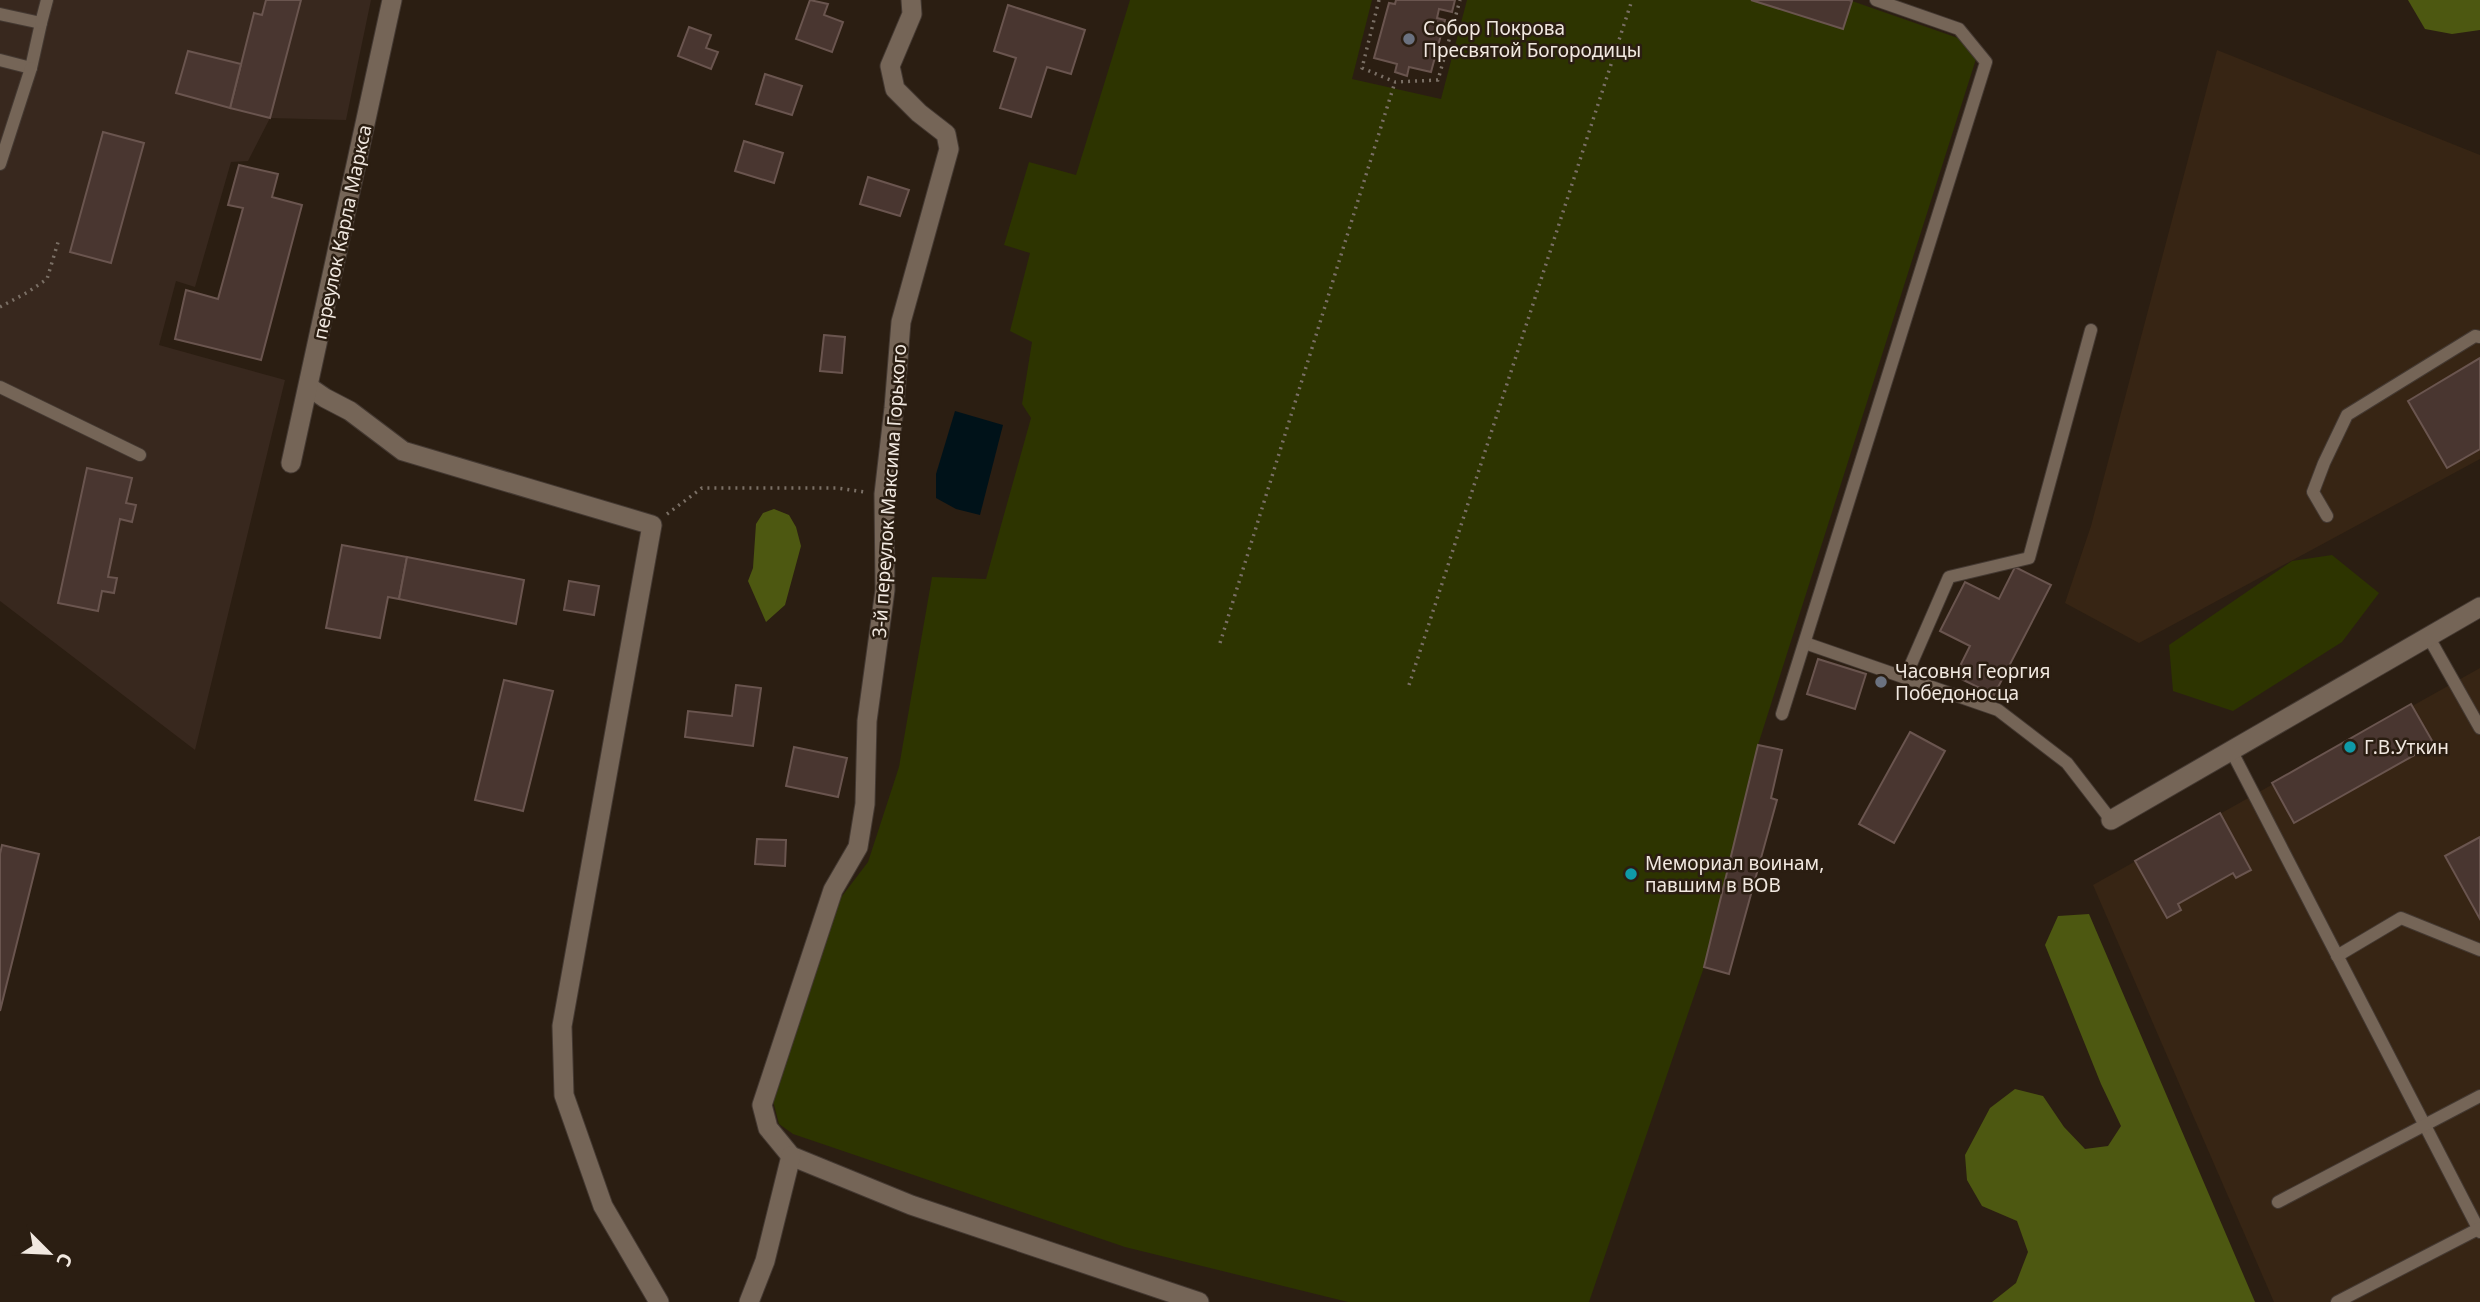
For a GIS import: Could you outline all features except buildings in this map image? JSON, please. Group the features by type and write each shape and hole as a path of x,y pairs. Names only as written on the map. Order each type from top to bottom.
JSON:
{"street":[{"name":"переулок Карла Маркса","path":"291,463 392,0"},
{"name":"3-й переулок Максима Горького","path":"791,1156 768,1128 762,1105 833,890 858,847 865,804 867,721 885,590 884,494 901,322 948,149 946,134 919,113 895,89 890,66 912,14 911,0"},
{"path":"309,387 350,411 403,451 652,525 562,1026 564,1095 598,1194 659,1302"},
{"path":"2110,820 2480,607"},
{"path":"749,1302 765,1261 791,1156 911,1205 1190,1301"}],"lane":[{"path":"0,164 31,68 47,0"},
{"path":"1782,714 1986,62 1959,29 1876,0"},
{"path":"0,14 41,23"},
{"path":"0,60 31,68"},
{"path":"1905,678 1949,577 2029,558 2091,330"},
{"path":"2327,516 2313,492 2347,415 2475,336 2480,337"},
{"path":"0,387 140,455"},
{"path":"2428,636 2480,729"},
{"path":"1805,643 1998,710 2067,763 2110,820"},
{"path":"2231,750 2479,1230 2337,1302"},
{"path":"2337,956 2400,918 2480,950"},
{"path":"2278,1202 2480,1096"}],"path":[{"path":"1379,0 1362,68 1395,82 1438,80 1460,0"},
{"path":"1409,685 1632,0"},
{"path":"1220,643 1395,82"},
{"path":"0,307 47,279 59,239"},
{"path":"652,525 702,488 837,488 884,494"}],"shaded area":[{"path":"0,0 371,0 346,120 270,118 248,161 231,162 195,287 176,281 159,345 285,380 195,750 0,601"},
{"path":"2217,50 2480,155 2480,459 2139,643 2065,603 2091,526"},
{"path":"955,411 1003,425 980,515 956,509 936,498 936,474"},
{"path":"2480,668 2480,1302 2274,1302 2093,885"}],"green space":[{"path":"1130,0 1372,0 1352,79 1441,99 1467,0 1751,0 1843,29 1852,1 1958,38 1976,59 1758,745 1704,967 1589,1302 1348,1302 1125,1247 793,1134 779,1124 773,1101 836,904 868,862 899,767 932,577 986,579 1031,418 1022,404 1032,342 1010,331 1030,253 1004,245 1029,162 1076,175"},
{"path":"2408,0 2480,0 2480,30 2452,34 2425,29"},
{"path":"774,509 789,515 796,527 801,546 785,605 766,622 748,581 753,568 756,524 763,513"},
{"path":"2332,555 2379,593 2342,642 2233,711 2173,691 2169,645 2292,561"},
{"path":"2089,914 2255,1302 1992,1302 2016,1283 2028,1252 2017,1221 1982,1206 1967,1180 1965,1155 1990,1108 2015,1089 2043,1096 2064,1127 2085,1149 2108,1146 2121,1126 2101,1084 2045,945 2058,916"}],"place":[{"name":"Собор Покрова Пресвятой Богородицы","path":"1409,39"},
{"name":"Часовня Георгия Победоносца","path":"1881,682"},
{"name":"Г.В.Уткин","path":"2350,747"},
{"name":"Мемориал воинам, павшим в ВОВ","path":"1631,874"}]}
